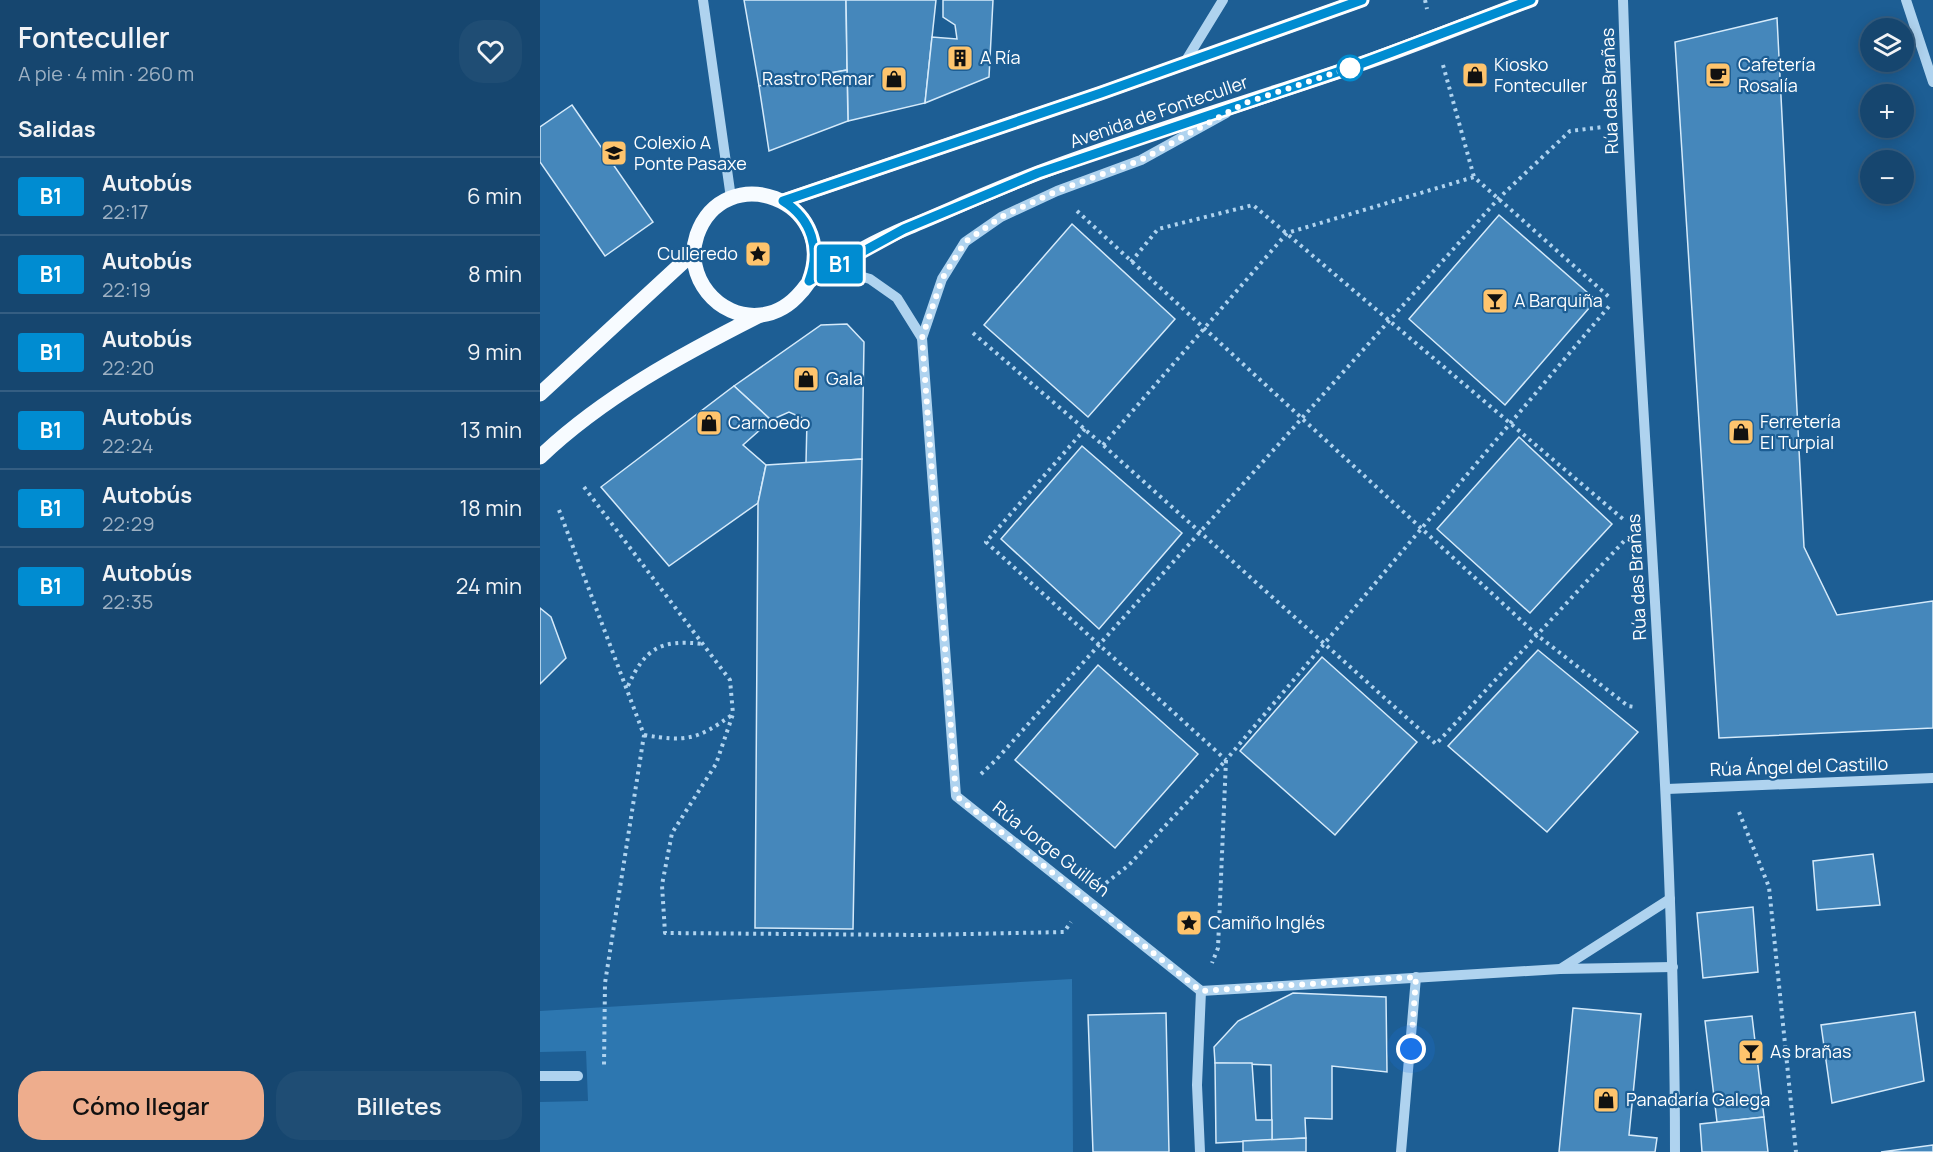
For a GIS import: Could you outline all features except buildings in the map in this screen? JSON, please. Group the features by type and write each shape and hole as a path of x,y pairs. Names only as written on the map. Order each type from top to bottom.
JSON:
{"main road":[{"name":"Avenida de Fonteculler","path":"783,201 1362,0"},
{"name":"Avenida de Fonteculler","path":"809,281 904,229 1038,173 1245,103 1531,0"},
{"path":"540,457 589,415 650,374 761,315 789,304 809,281 815,254 812,236 798,212 783,201 757,194 730,198 716,207 704,220 697,236 694,252 698,278 714,299 736,312 761,315"},
{"path":"540,394 694,252"}],"street":[{"path":"703,0 730,198"},
{"path":"1185,62 1223,0"},
{"name":"Rúa das Brañas","path":"1623,0 1627,124 1667,789 1676,1152"},
{"path":"1906,0 1933,82"},
{"path":"956,796 922,338 942,279 965,242 1001,217 1057,191 1141,160 1245,103"},
{"path":"832,268 870,279 897,298 922,338"},
{"name":"Rúa Ángel del Castillo","path":"1667,789 1933,778"},
{"name":"Rúa Jorge Guillén","path":"956,796 1088,898 1201,991"},
{"path":"1560,969 1670,899"},
{"path":"1200,1152 1197,1085 1201,991 1560,969 1673,967"},
{"path":"1401,1152 1416,977"},
{"path":"540,1077 578,1076"}],"path":[{"path":"584,487 730,680 733,714 716,764 672,833 662,885 665,933 920,935 1064,932 1088,898 1129,865 1226,760 1614,301 1473,177 1425,0"},
{"path":"956,796 996,760 1499,198 1570,131 1627,124"},
{"path":"1103,445 1287,233 1473,177"},
{"path":"1057,191 1131,262 1537,635 1628,706 1661,709"},
{"path":"1131,262 1158,229 1253,205 1627,521"},
{"path":"974,333 1103,445 1436,744 1628,537"},
{"path":"1085,429 986,542 1226,760"},
{"path":"559,510 644,735 605,983 604,1075 578,1076"},
{"path":"627,688 639,663 655,648 679,641 704,644"},
{"path":"644,735 688,739 710,731 733,714"},
{"path":"1201,991 1218,948 1226,760"},
{"path":"1729,786 1769,887 1796,1152"}],"shaded area":[{"path":"1072,979 1073,1152 540,1152 540,1102 588,1101 586,1051 540,1052 540,1011"}],"bus line":[{"name":"B1","path":"1362,0 1101,93 783,201 804,219 812,236 815,254 809,281 904,229 1038,173 1355,66 1531,0"}],"place":[{"name":"A Ría","path":"960,58"},
{"name":"Kiosko Fonteculler","path":"1475,75"},
{"name":"Cafetería Rosalía","path":"1718,75"},
{"name":"Rastro Remar","path":"894,79"},
{"name":"Colexio A Ponte Pasaxe","path":"614,153"},
{"name":"Culleredo","path":"758,254"},
{"name":"A Barquiña","path":"1495,301"},
{"name":"Gala","path":"806,379"},
{"name":"Carnoedo","path":"709,423"},
{"name":"Ferretería El Turpial","path":"1741,432"},
{"name":"Camiño Inglés","path":"1189,923"},
{"name":"As brañas","path":"1751,1052"},
{"name":"Panadaría Galega","path":"1606,1100"}],"route":[{"path":"1350,68 1355,66 1245,103 1141,160 1057,191 1001,217 965,242 942,279 922,338 956,796 1088,898 1201,991 1416,977 1411,1049"}]}
